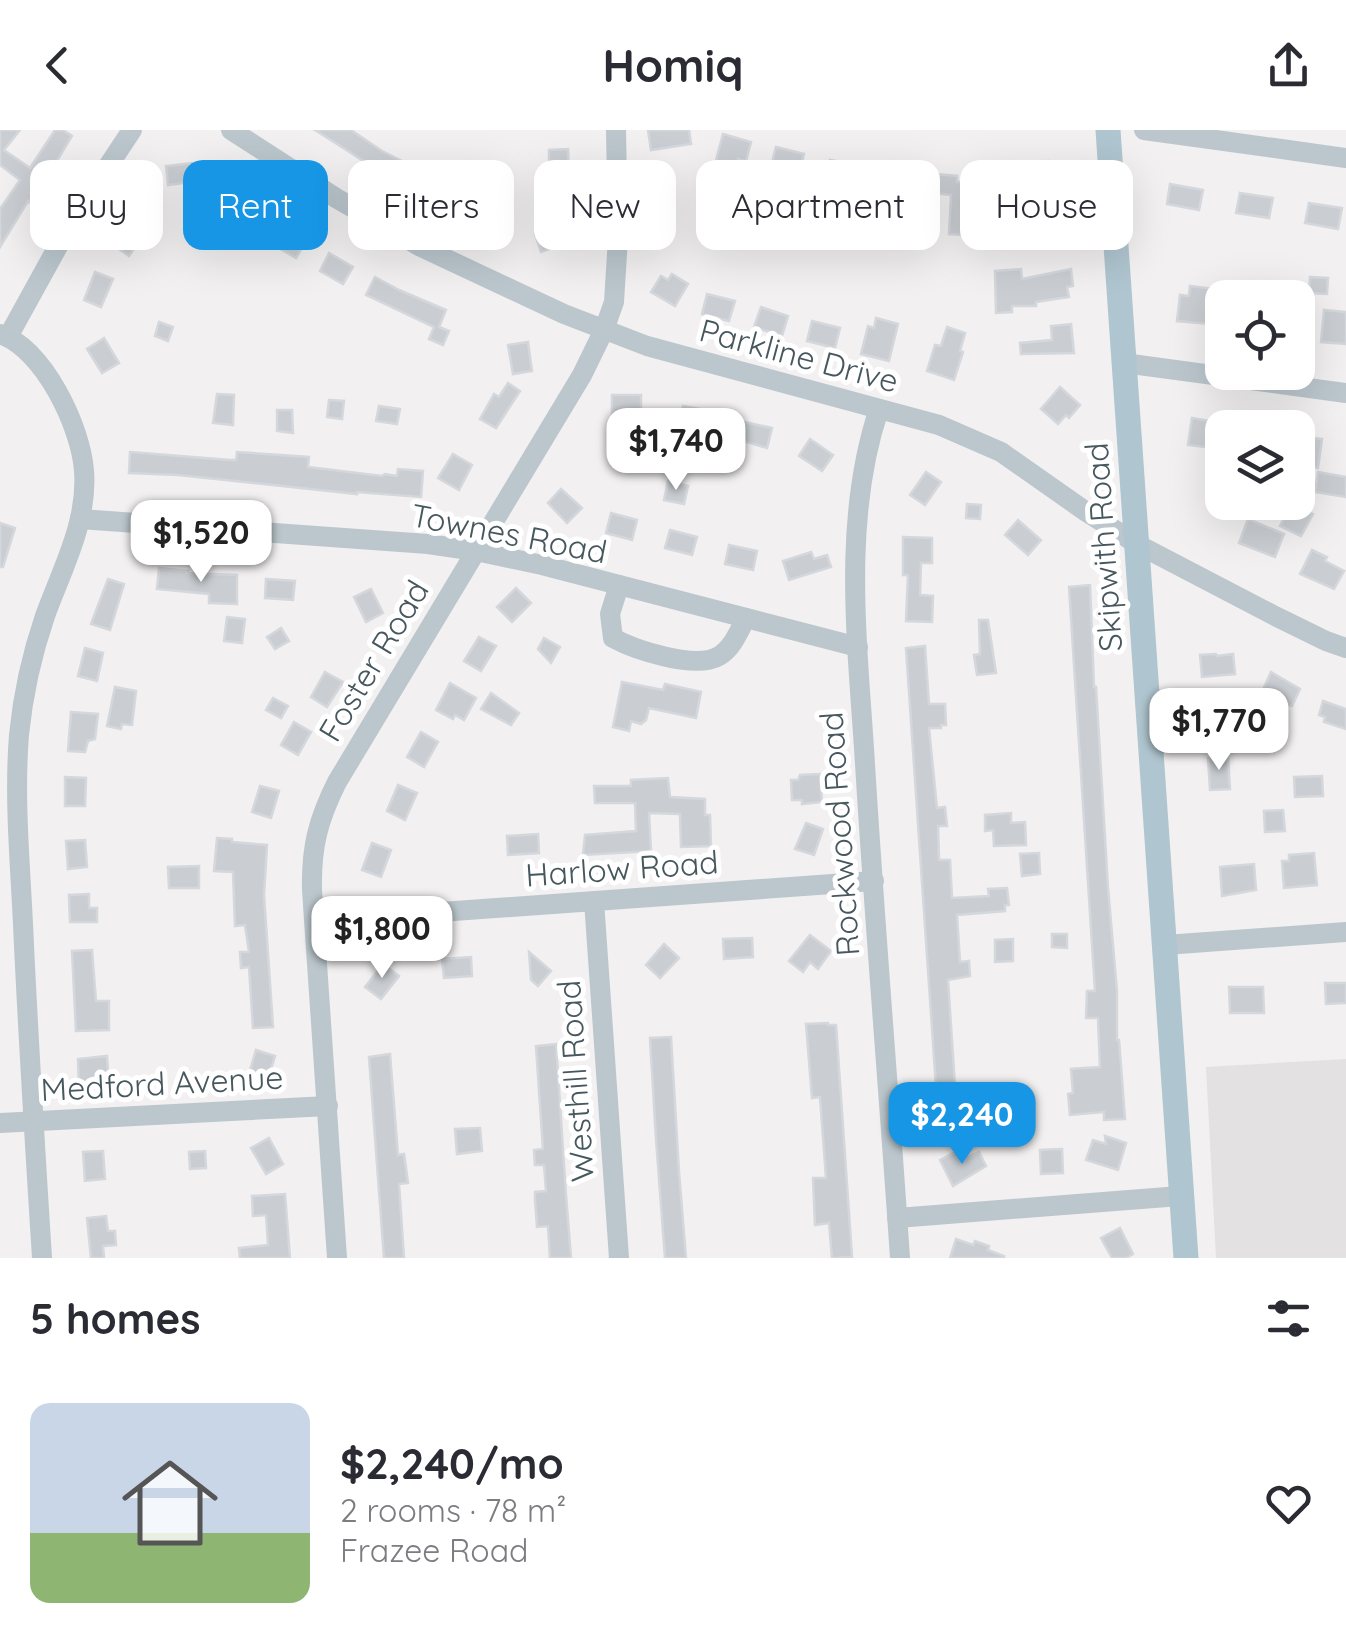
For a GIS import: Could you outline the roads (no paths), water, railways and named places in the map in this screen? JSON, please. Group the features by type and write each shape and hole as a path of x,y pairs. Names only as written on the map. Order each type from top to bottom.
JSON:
{"main road":[{"name":"Skipwith Road","path":"1108,130 1186,1258"}],"street":[{"path":"42,1258 20,858 19,740 30,664 80,519 83,463 71,420 47,377 24,347 4,336 73,219 132,130"},
{"name":"Parkline Drive","path":"231,130 336,198 422,247 564,314 647,346 938,425 1001,452 1136,544 1292,625 1346,648"},
{"name":"Foster Road","path":"337,1258 315,921 314,843 324,806 337,782 582,375 604,330 614,302 618,238 616,130"},
{"path":"1144,130 1346,158"},
{"path":"1124,363 1346,393"},
{"name":"Rockwood Road","path":"879,409 871,433 859,509 856,605 900,1258"},
{"name":"Townes Road","path":"80,519 428,544 476,551 858,647"},
{"path":"619,585 610,614 613,638 642,650 691,661 717,658 730,647 746,618"},
{"name":"Harlow Road","path":"315,921 874,881"},
{"name":"Westhill Road","path":"594,900 619,1258"},
{"path":"1165,945 1346,932"},
{"name":"Medford Avenue","path":"0,1123 328,1106"},
{"path":"897,1218 1180,1196"}]}
